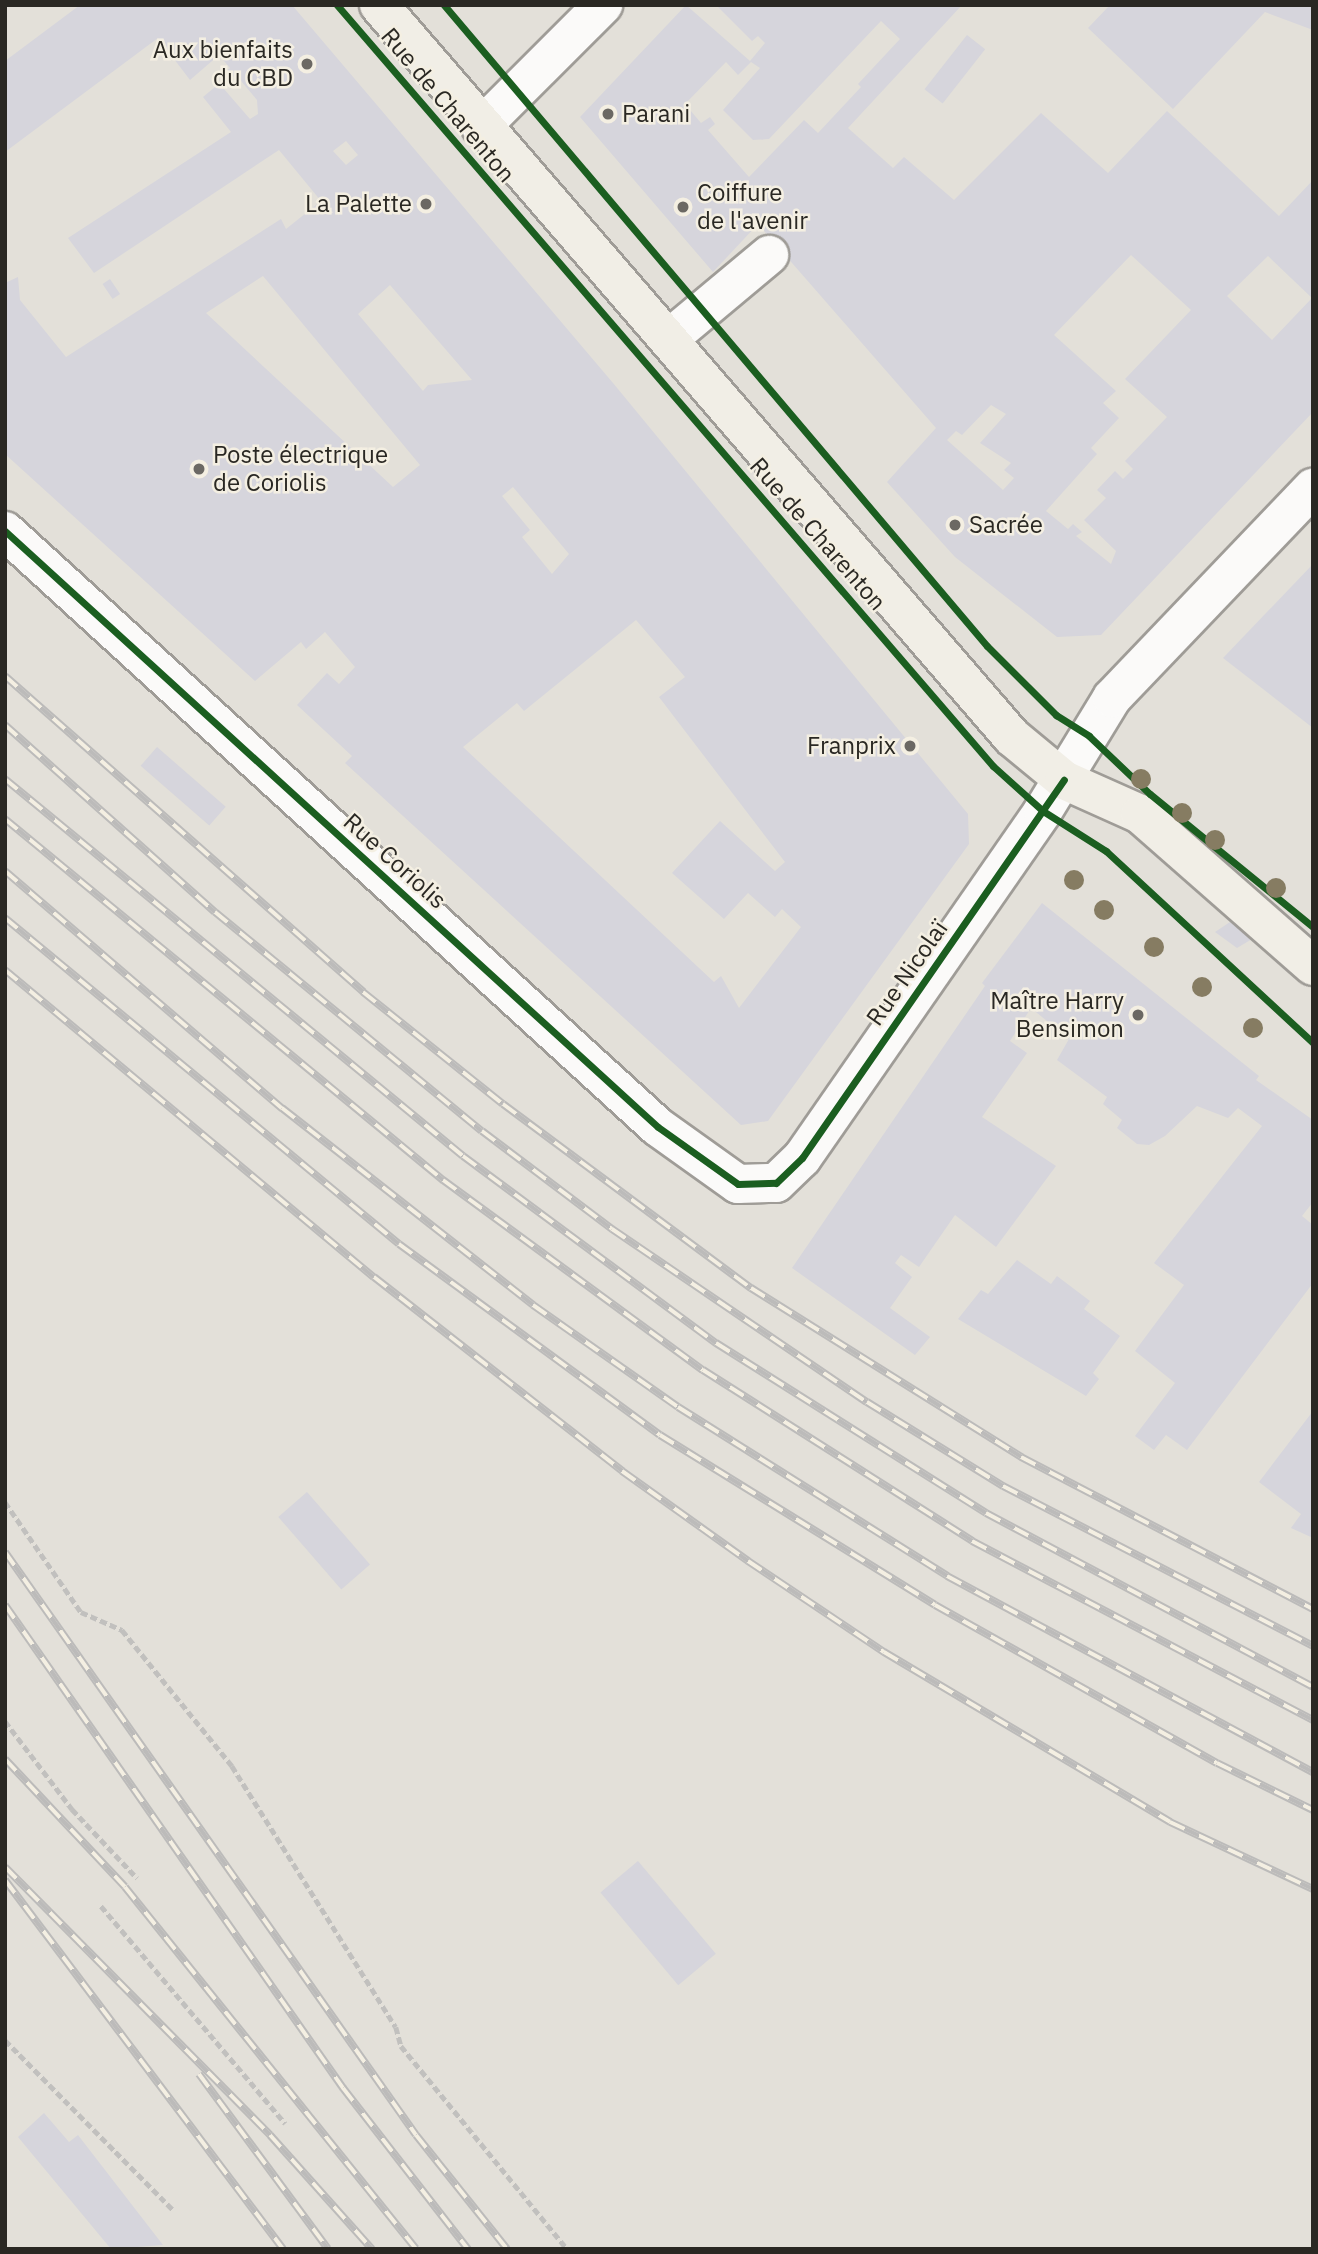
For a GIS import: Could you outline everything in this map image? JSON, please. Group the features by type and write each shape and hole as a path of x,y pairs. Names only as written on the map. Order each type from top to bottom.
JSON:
{"main road":[{"name":"Rue de Charenton","path":"379,5 481,127 671,337 1012,737 1064,780 1140,814 1313,966"}],"street":[{"path":"481,127 603,5"},
{"path":"671,337 769,256"},
{"name":"Rue Nicolaï","path":"776,1183 803,1158 1064,780 1112,698 1313,488"},
{"name":"Rue Coriolis","path":"5,531 658,1127 737,1184 776,1183"}],"path":[{"path":"5,1502 81,1612 122,1630 232,1766 396,2027 401,2046 567,2249"},
{"path":"5,1721 72,1809 137,1878"},
{"path":"101,1906 285,2123"},
{"path":"5,2040 174,2211"}],"building":[{"path":"80,5 292,5 613,383 968,814 969,844 768,1121 741,1125 345,763 352,756 297,705 327,673 339,684 355,667 325,632 306,649 301,642 255,681 5,454 5,283 18,277 20,300 66,357 281,219 286,229 321,201 279,150 94,273 68,238 231,132 203,97 215,87 224,89 250,119 258,114 257,100 236,75 226,82 221,76 230,68 219,55 190,80 158,38 5,152 5,61","holes":["346,141 358,155 346,165 333,151","263,276 420,465 393,487 206,313","390,285 472,380 428,385 423,391 358,314","513,487 569,554 552,574 522,537 530,530 502,496","636,620 685,677 659,697 785,862 775,871 720,821 672,873 724,919 748,893 775,917 782,909 801,927 739,1008 721,976 714,982 463,747 517,703 524,711"]},
{"path":"686,5 750,61 765,43 758,36 752,41 716,5 962,5 848,128 893,168 904,157 954,200 1041,113 1108,173 1167,111 1279,216 1313,180 1313,412 1101,635 1057,637 955,557 887,482 936,428 758,224 713,272 580,117","holes":["881,21 900,39 858,84 861,87 818,133 804,120 749,177 708,130 715,124 710,117 701,123 685,104 726,62 738,75 751,62 760,68 723,110 753,140 769,139","1131,255 1191,310 1125,379 1167,417 1125,461 1133,469 1123,479 1115,471 1097,490 1106,498 1084,520 1116,551 1111,564 1076,536 1082,532 1073,524 1068,529 1046,511 1097,454 1091,448 1119,418 1103,403 1116,391 1054,335","1268,256 1312,298 1272,340 1227,296","991,405 1006,414 980,443 1011,463 1004,470 1014,478 1003,490 947,440 956,431 962,435"]},
{"path":"1110,5 1313,5 1313,30 1265,12 1173,109 1088,28"},
{"path":"967,35 985,49 943,104 925,89"},
{"path":"110,279 120,294 113,299 103,284"},
{"path":"1313,564 1313,728 1223,658"},
{"path":"157,747 226,807 209,826 141,766"},
{"path":"1042,903 1259,1076 1256,1080 1313,1120 1313,1202 1302,1216 1313,1225 1313,1283 1187,1450 1166,1435 1154,1450 1135,1436 1175,1383 1135,1351 1184,1285 1154,1263 1262,1126 1238,1108 1228,1118 1197,1106 1165,1136 1149,1145 1137,1144 1117,1128 1122,1120 1103,1104 1107,1097 1057,1060 1069,1039 1031,1008 1010,1041 1027,1053 982,1117 1056,1166 996,1247 955,1215 919,1267 901,1255 895,1263 912,1277 890,1308 930,1337 915,1355 792,1268 985,986 982,983"},
{"path":"1230,922 1252,939 1237,948 1215,932"},
{"path":"1017,1260 1051,1284 1057,1276 1090,1301 1084,1309 1120,1336 1093,1373 1099,1379 1086,1396 958,1319 981,1290 988,1294"},
{"path":"1313,1411 1313,1538 1291,1528 1301,1514 1259,1482"},
{"path":"307,1492 370,1564 341,1589 278,1517"},
{"path":"638,1861 716,1954 678,1985 600,1892"},
{"path":"44,2113 69,2142 78,2135 163,2245 111,2249 18,2137"}],"railway":[{"path":"5,676 363,992 503,1104 751,1288 1021,1457 1313,1609"},
{"path":"5,725 215,912 482,1131 612,1229 867,1402 1003,1486 1313,1646"},
{"path":"5,779 463,1156 716,1343 986,1513 1313,1687"},
{"path":"5,819 443,1180 703,1370 972,1541 1313,1720"},
{"path":"5,871 282,1108 533,1305 678,1407 947,1576 1313,1772"},
{"path":"5,918 399,1244 660,1435 935,1605 1217,1763 1313,1810"},
{"path":"5,970 374,1277 622,1471 748,1561 884,1652 1170,1822 1313,1889"},
{"path":"5,1552 416,2135 507,2249"},
{"path":"5,1605 343,2088 468,2249"},
{"path":"5,1759 125,1887 416,2249"},
{"path":"5,1867 270,2135 372,2249"},
{"path":"5,1880 283,2249"},
{"path":"199,2074 328,2249"}],"cycle path":[{"path":"337,5 993,766 1043,811 1106,851 1313,1043"},
{"path":"444,5 987,646 1056,715 1089,736 1150,794 1313,927"},
{"path":"5,531 658,1127 738,1184 776,1183 802,1158 1064,780"}],"place":[{"name":"Aux bienfaits du CBD","path":"307,64"},
{"name":"Parani","path":"608,114"},
{"name":"La Palette","path":"426,204"},
{"name":"Coiffure de l'avenir","path":"683,207"},
{"name":"Poste électrique de Coriolis","path":"199,469"},
{"name":"Sacrée","path":"955,525"},
{"name":"Franprix","path":"910,746"},
{"name":"Maître Harry Bensimon","path":"1138,1015"}]}
